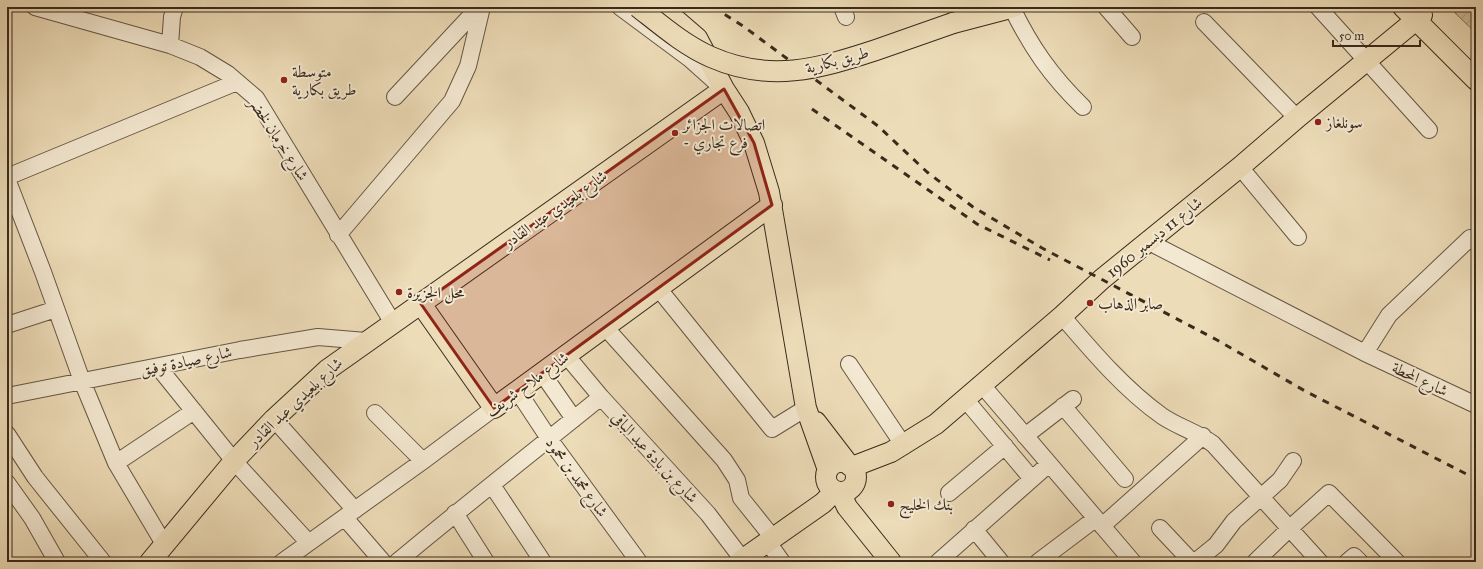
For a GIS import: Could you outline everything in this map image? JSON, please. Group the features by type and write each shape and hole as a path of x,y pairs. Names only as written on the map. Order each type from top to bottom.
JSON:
{"main road":[{"name":"طريق بكارية","path":"638,7 676,36 710,57 743,68 775,72 812,69 834,64 953,23 1013,7"},
{"path":"661,7 697,38 739,112 754,143 772,205 806,408 842,479 863,528 891,562"},
{"path":"1414,12 1476,67"},
{"path":"1414,12 1476,80"},
{"name":"شارع 11 ديسمبر 1960","path":"741,561 810,512 842,479 898,449 936,424 1062,316 1102,279 1149,242 1366,62 1414,12"},
{"name":"شارع بلعيدي عبد القادر","path":"150,562 234,461 274,419 327,370 366,341 394,324 724,88"},
{"name":"شارع ملاح شريف","path":"494,408 772,205"},
{"path":"421,304 494,408"}],"street":[{"name":"شارع خرمان لخضر","path":"35,7 170,45 200,57 228,74 260,104 338,235 394,324"},
{"path":"170,45 172,17 175,7"},
{"path":"396,97 481,7"},
{"path":"338,235 452,100 468,66 481,7"},
{"path":"620,7 690,59 724,88"},
{"path":"1013,7 1028,41 1062,87 1082,107"},
{"path":"1106,7 1132,37"},
{"path":"1318,7 1366,62 1429,130"},
{"path":"1204,22 1297,118"},
{"path":"164,544 116,463 82,382 7,178 237,82"},
{"path":"1240,167 1298,237"},
{"path":"1365,353 1389,315 1470,238 1476,243"},
{"name":"شارع المحطة","path":"1149,242 1365,353 1476,405"},
{"path":"658,288 772,429 806,408"},
{"path":"7,325 56,308"},
{"path":"1062,316 1096,356 1144,401 1172,422 1203,436 1234,465 1320,562"},
{"path":"605,327 724,460 737,480 741,498 770,540 782,562"},
{"name":"شارع صيادة توفيق","path":"7,396 159,368 240,350 318,337 366,341"},
{"name":"شارع بن بادة عبد الباقي","path":"566,355 601,397 708,514 741,561"},
{"path":"849,364 898,449"},
{"path":"159,368 234,461 308,542"},
{"path":"542,373 574,419"},
{"path":"982,385 1098,523 1133,562"},
{"name":"شارع محمد بن محمود","path":"517,390 550,440 639,562"},
{"path":"397,562 455,513 550,440 601,397"},
{"path":"965,399 1032,479"},
{"path":"1025,436 1068,403 1125,479"},
{"name":"شارع ملاح شريف","path":"282,562 494,408"},
{"path":"116,463 194,412"},
{"path":"375,413 423,461"},
{"path":"274,419 350,514 383,562"},
{"path":"7,434 35,478 103,562"},
{"path":"1038,562 1057,557 1203,436"},
{"path":"949,493 1005,446"},
{"path":"1160,528 1194,562 1216,544 1234,521 1280,480 1293,462"},
{"path":"938,562 1049,464"},
{"path":"7,483 32,518 57,562"},
{"path":"492,485 543,562"},
{"path":"1256,562 1290,528 1329,493 1397,562"},
{"path":"455,513 486,562"},
{"path":"974,530 1001,562"},
{"path":"1347,562 1354,556 1360,562"}],"highlighted area":[{"path":"724,89 754,143 772,205 494,408 421,304"}],"shaded area":[{"path":"1456,7 1476,7 1476,33 1455,13"}],"railway":[{"path":"713,7 743,26 878,126 927,172 973,207 1042,248 1217,340 1305,391 1476,479"},
{"path":"812,109 977,224 1050,260"}],"place":[{"name":"متوسطة طريق بكارية","path":"284,80"},
{"name":"سونلغاز","path":"1318,122"},
{"name":"اتصالات الجزائر - فرع تجاري","path":"675,133"},
{"name":"محل الجزيرة","path":"399,292"},
{"name":"صابر الذهاب","path":"1090,303"},
{"name":"بنك الخليج","path":"891,504"}]}
